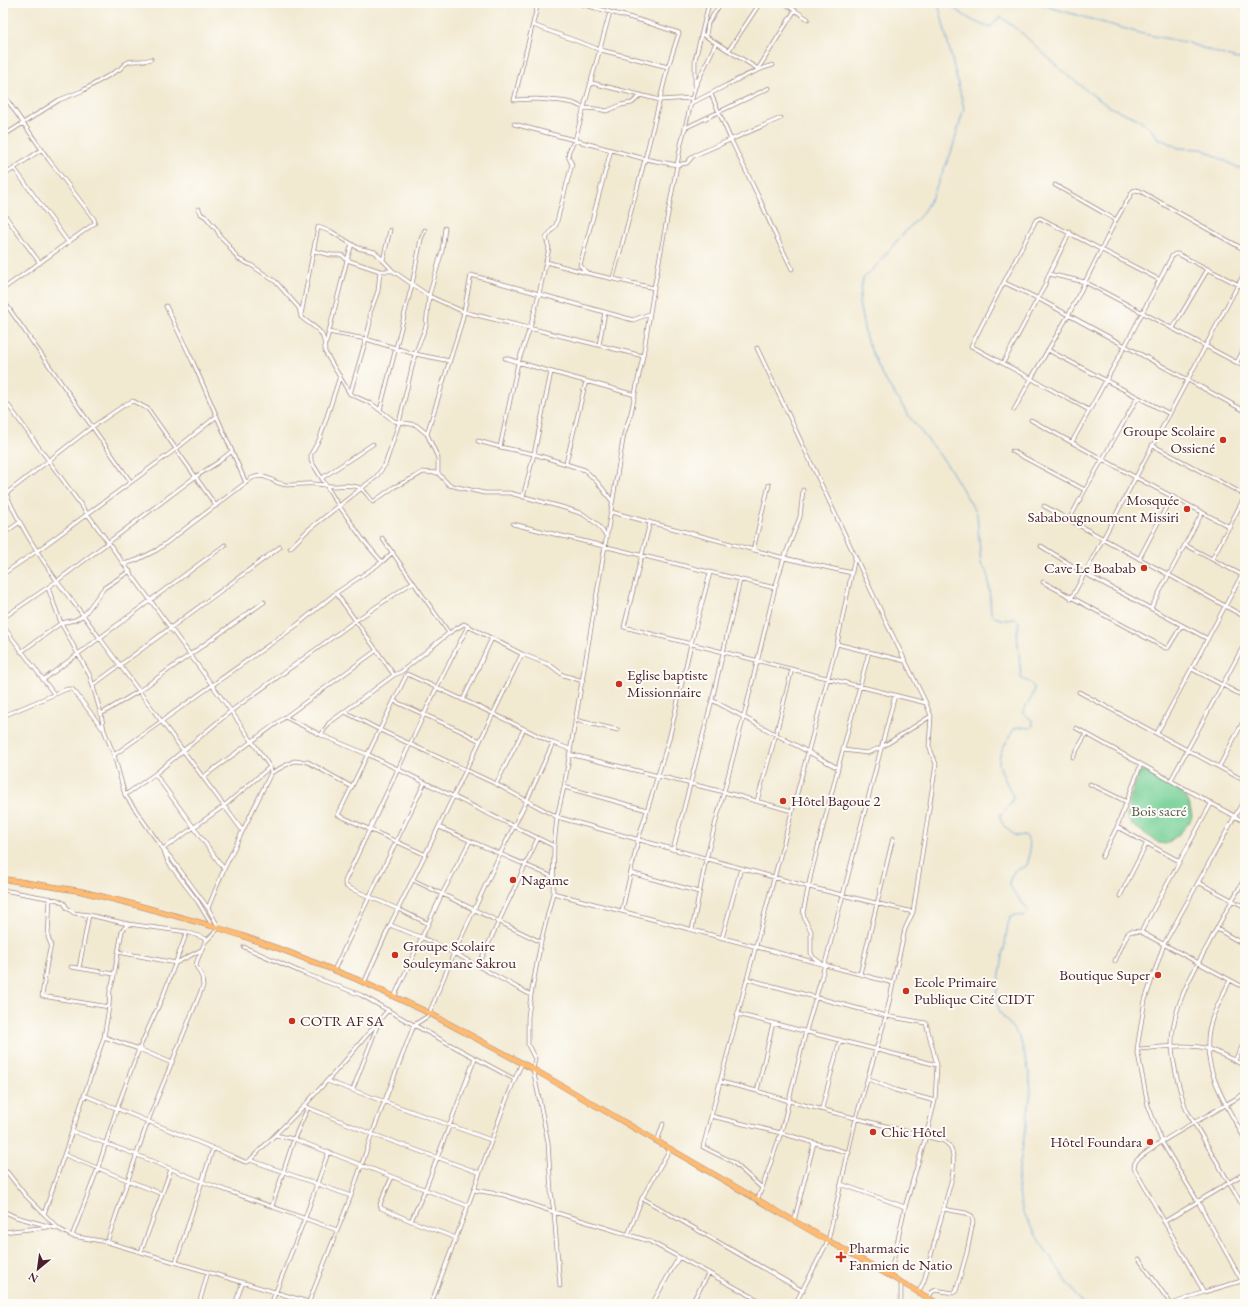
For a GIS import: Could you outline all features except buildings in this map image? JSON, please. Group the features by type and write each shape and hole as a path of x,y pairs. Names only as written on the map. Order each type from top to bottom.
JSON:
{"main road":[{"path":"3,879 80,891 219,928 334,970 364,983 429,1013 533,1069 670,1150 939,1304"}],"street":[{"path":"538,3 514,100 536,99 561,101 573,103 584,108 607,111 621,105 632,103 641,95"},
{"path":"577,3 679,34 668,67 613,278"},
{"path":"695,87 695,62 710,3"},
{"path":"706,36 708,23 721,3"},
{"path":"729,50 760,3"},
{"path":"784,3 808,19"},
{"path":"758,69 795,10"},
{"path":"500,447 518,363 530,328 550,248 546,238 556,225 572,164 568,157 568,152 575,140 592,83 610,12"},
{"path":"533,25 601,50 668,67"},
{"path":"702,34 758,69"},
{"path":"560,1286 548,1142 533,1069 536,1059 528,1044 528,1017 541,942 553,893 554,846 558,817 583,681 624,434 631,413 643,356 649,314 677,165 692,98 695,87 716,43"},
{"path":"3,136 59,100 82,91 103,80 131,60 144,62 151,59"},
{"path":"691,103 758,69 773,65"},
{"path":"592,83 660,100 692,98"},
{"path":"685,128 769,88"},
{"path":"3,94 94,219 95,223 3,289"},
{"path":"711,94 774,234 792,269"},
{"path":"514,124 645,159 677,165 687,163 693,156 781,118"},
{"path":"3,176 42,149"},
{"path":"587,273 580,265 611,150"},
{"path":"14,168 68,242"},
{"path":"1055,184 1116,220"},
{"path":"1014,410 1068,316 1103,250 1116,220 1133,191 1140,191 1245,250"},
{"path":"199,209 201,214 213,226 238,259 251,265 276,282 300,308 301,317 322,334 325,344"},
{"path":"3,213 40,263"},
{"path":"1089,410 971,346 1038,218 1070,232 1160,280"},
{"path":"301,317 318,227 332,232 358,248 375,252 393,271"},
{"path":"290,548 308,530 338,505 376,477 385,465 399,423 414,354 426,326 429,296 442,251 444,228"},
{"path":"383,260 390,230"},
{"path":"380,410 412,285 421,239 425,230"},
{"path":"1003,363 1044,287 1070,232"},
{"path":"352,244 328,332 325,352 350,394 372,404 394,421 416,425 427,434 438,458 438,472"},
{"path":"314,251 331,255 342,255 347,260 380,271 393,271 398,273 412,285 429,296 464,312 643,356"},
{"path":"1072,442 1175,254 1178,254 1245,288"},
{"path":"546,262 654,288"},
{"path":"1173,328 1208,269"},
{"path":"350,394 370,323 370,313 378,291 380,271"},
{"path":"1071,598 1245,272"},
{"path":"1049,274 1085,282 1245,367"},
{"path":"427,434 462,321 471,275 633,320 649,314"},
{"path":"1005,283 1037,298 1245,410"},
{"path":"3,300 130,482"},
{"path":"166,306 193,362 246,483"},
{"path":"599,345 605,312"},
{"path":"328,332 366,339 414,354 450,361"},
{"path":"1237,362 1245,347"},
{"path":"757,348 855,557 926,703 931,716 929,746 936,764 913,912 905,929 886,1016 856,1118 828,1241 795,1304"},
{"path":"1048,350 1170,414"},
{"path":"505,358 518,363 635,395"},
{"path":"523,497 552,372"},
{"path":"340,376 320,438 311,454 311,461 338,505 364,541 382,562"},
{"path":"566,463 586,381"},
{"path":"1069,520 1138,397"},
{"path":"3,398 50,460 212,685 270,767 271,773"},
{"path":"5,495 92,427 126,404 133,401 148,409 216,506"},
{"path":"3,574 176,449 217,416"},
{"path":"1031,420 1230,527"},
{"path":"478,441 534,454 585,470 598,483 612,501"},
{"path":"322,478 373,444"},
{"path":"1152,445 1245,496 1230,527 1212,558"},
{"path":"3,618 48,588 195,477 232,451"},
{"path":"1012,451 1085,490"},
{"path":"124,564 137,560 157,550 252,478 263,476 281,484 315,484 326,486 344,485 360,488 373,502 394,487 423,472 438,472 450,485 484,493 510,494 582,514 597,524 607,537"},
{"path":"753,550 769,485"},
{"path":"3,486 5,495 20,522 57,581 84,615 242,830"},
{"path":"692,930 706,859 744,716 775,588 784,558 800,517 803,490"},
{"path":"1139,559 1172,496"},
{"path":"1044,506 1245,617"},
{"path":"612,512 784,558 852,573"},
{"path":"1151,608 1202,513"},
{"path":"3,534 20,522"},
{"path":"650,522 624,627 926,703"},
{"path":"513,524 775,588"},
{"path":"382,538 449,633"},
{"path":"43,680 225,545"},
{"path":"1185,545 1242,575"},
{"path":"1041,546 1084,573 1208,639"},
{"path":"93,685 280,547"},
{"path":"114,755 298,625 336,594 382,562 392,552"},
{"path":"762,1188 733,1162 703,1147 737,1014 837,644 855,557"},
{"path":"1157,734 1245,569"},
{"path":"21,652 61,623 75,620 84,615 104,588 130,572"},
{"path":"622,911 638,840 669,739 691,644 710,573"},
{"path":"673,850 724,652 740,580"},
{"path":"126,795 155,774 231,712 355,621 413,582"},
{"path":"1042,582 1167,648 1182,625"},
{"path":"48,588 61,623 90,676 102,714 104,730 114,755 126,795 163,849 208,908 219,928 207,939 201,950 196,965 202,977 203,986 148,1121 107,1242"},
{"path":"336,594 394,675"},
{"path":"102,714 139,691 264,602"},
{"path":"322,735 329,723 346,712 394,675 401,672 449,633 464,624 522,654 550,666 563,675 583,681"},
{"path":"3,626 54,694"},
{"path":"429,924 346,887 345,881 437,687 468,626"},
{"path":"463,700 492,638"},
{"path":"1171,780 1245,643"},
{"path":"837,644 905,661"},
{"path":"203,777 377,650"},
{"path":"823,965 813,957 811,953 811,931 803,913 838,768 869,652"},
{"path":"364,983 390,925 454,797 522,654"},
{"path":"757,801 792,669"},
{"path":"1192,669 1245,697"},
{"path":"401,672 437,687 570,752 792,811"},
{"path":"407,674 338,815 426,854"},
{"path":"3,716 54,694 67,689 72,689 104,730"},
{"path":"1079,692 1245,781"},
{"path":"757,1200 781,1133 823,965 843,896 895,695"},
{"path":"712,700 838,768"},
{"path":"394,701 480,741"},
{"path":"346,712 380,730 466,769 558,817 774,878 913,912"},
{"path":"843,750 867,754 882,747 931,716"},
{"path":"285,717 398,769 554,846"},
{"path":"1219,767 1245,718"},
{"path":"575,720 618,730"},
{"path":"1076,728 1245,822"},
{"path":"496,784 524,729"},
{"path":"1073,757 1086,734"},
{"path":"308,1303 351,1196 372,1134 414,1025 428,1016 454,952 553,743"},
{"path":"208,908 242,830 271,773 294,761 308,762 352,786"},
{"path":"1102,857 1117,828 1141,764"},
{"path":"163,849 224,806 270,767"},
{"path":"155,774 224,869"},
{"path":"334,970 425,782"},
{"path":"1090,784 1127,802"},
{"path":"564,787 647,810"},
{"path":"1245,798 1164,944 1145,1000 1137,1049 1148,1105 1162,1142 1244,1280 1245,1289"},
{"path":"1140,932 1212,804"},
{"path":"439,827 553,877"},
{"path":"1117,828 1179,861"},
{"path":"478,966 538,838"},
{"path":"860,974 893,838"},
{"path":"394,997 442,894 470,841"},
{"path":"1120,896 1147,843"},
{"path":"163,849 168,862 198,902 212,926"},
{"path":"722,938 741,868"},
{"path":"631,873 699,892"},
{"path":"1245,878 1216,929 1181,1000 1172,1047 1180,1091 1186,1109 1245,1210"},
{"path":"413,880 541,942"},
{"path":"1198,882 1245,907"},
{"path":"3,890 62,901 70,911 74,913 128,924 188,932 207,939"},
{"path":"553,893 893,983"},
{"path":"50,898 48,937 52,945 47,962 42,996 109,1007"},
{"path":"79,968 89,915"},
{"path":"44,1214 104,1037 110,990 122,931 128,924"},
{"path":"390,925 454,952 531,995"},
{"path":"1216,929 1245,945"},
{"path":"1115,961 1128,933 1131,931 1140,932 1245,988"},
{"path":"72,1236 98,1168 117,1108 139,1049 163,996 188,932"},
{"path":"244,947 303,973 361,995 514,1079"},
{"path":"118,952 176,963 201,950"},
{"path":"71,967 114,974"},
{"path":"747,979 886,1016 926,1023 937,1065 934,1101 926,1136 905,1207 890,1276"},
{"path":"1230,980 1212,1020 1209,1031 1208,1048 1211,1070 1226,1105 1245,1139"},
{"path":"84,1095 245,1162 250,1160 306,1106 388,1010"},
{"path":"737,1014 937,1065"},
{"path":"352,1089 378,1021"},
{"path":"756,1090 773,1023"},
{"path":"104,1037 139,1049 172,1063"},
{"path":"822,1108 840,1040"},
{"path":"1235,1060 1245,1041"},
{"path":"1137,1049 1172,1047 1208,1048 1245,1066"},
{"path":"411,1222 425,1190 475,1058"},
{"path":"431,1304 514,1079 522,1063"},
{"path":"328,1080 491,1140"},
{"path":"868,1080 895,1090 934,1101"},
{"path":"720,1082 756,1090 789,1101 822,1108 926,1136 949,1144 954,1162 952,1178 924,1281 918,1293"},
{"path":"1204,1292 1134,1168 1134,1164 1138,1159 1193,1122 1226,1105 1245,1093"},
{"path":"306,1106 372,1134 480,1173"},
{"path":"272,1206 306,1106"},
{"path":"712,1116 849,1152"},
{"path":"657,1142 663,1124"},
{"path":"72,1131 137,1155 203,1182 337,1230"},
{"path":"275,1135 294,1139 362,1164 468,1206"},
{"path":"794,1221 814,1143"},
{"path":"176,1262 214,1148"},
{"path":"628,1235 642,1198 670,1150"},
{"path":"271,1304 305,1218 328,1152"},
{"path":"64,1155 162,1194"},
{"path":"250,1160 351,1196"},
{"path":"141,1252 171,1169"},
{"path":"7,1172 25,1195 59,1229"},
{"path":"1164,1222 1245,1173"},
{"path":"392,1177 380,1206 381,1208 411,1222 456,1238"},
{"path":"841,1184 905,1207"},
{"path":"474,1190 504,1195 649,1241 766,1304"},
{"path":"642,1198 803,1291"},
{"path":"928,1298 932,1292 936,1290 953,1293 956,1291 974,1222 972,1216 966,1213 943,1209"},
{"path":"3,1212 59,1229 72,1236 107,1242 315,1304"},
{"path":"3,1232 51,1227"},
{"path":"652,1304 679,1257"},
{"path":"1139,1259 1171,1304 1244,1280"},
{"path":"199,1304 208,1272"},
{"path":"691,1304 710,1273"},
{"path":"235,1304 243,1282"},
{"path":"901,1283 901,1304"},
{"path":"503,1304 503,1302 509,1304"}],"green space":[{"name":"Bois sacré","path":"1140,771 1145,771 1180,791 1189,803 1192,816 1189,823 1178,835 1166,844 1159,843 1132,825 1127,817 1129,801"}],"waterway":[{"path":"938,3 964,108 951,153 932,197 921,215 863,279 859,303 866,338 882,375 911,419 949,467 977,514 981,564 988,574 991,612 994,617 1004,620 1016,619 1019,623 1017,633 1021,678 1029,682 1034,687 1033,695 1026,706 1024,714 1032,720 1033,726 1031,728 1018,727 1014,729 999,757 1002,772 1013,796 1010,805 1000,815 1001,819 1005,827 1010,832 1016,836 1025,835 1030,850 1028,863 1026,866 1014,871 1009,884 1027,909 1026,914 1023,916 1011,916 1008,924 995,999 1000,1012 1020,1038 1029,1072 1031,1092 1017,1183 1023,1213 1037,1237 1082,1304"},
{"path":"948,3 968,18 986,26 991,27 1000,16 1024,35 1061,70 1098,99 1110,107 1136,118 1150,128 1158,138 1179,148 1202,149 1239,168 1245,167"},
{"path":"1039,3 1143,34 1185,42 1233,58 1245,60"}],"place":[{"name":"Groupe Scolaire Ossiené","path":"1223,440"},
{"name":"Mosquée Sababougnoument Missiri","path":"1187,509"},
{"name":"Cave Le Boabab","path":"1144,568"},
{"name":"Eglise baptiste Missionnaire","path":"619,684"},
{"name":"Hôtel Bagoue 2","path":"783,801"},
{"name":"Nagame","path":"513,880"},
{"name":"Groupe Scolaire Souleymane Sakrou","path":"395,955"},
{"name":"Boutique Super","path":"1158,975"},
{"name":"Ecole Primaire Publique Cité CIDT","path":"906,991"},
{"name":"COTR AF SA","path":"292,1021"},
{"name":"Chic Hôtel","path":"873,1132"},
{"name":"Hôtel Foundara","path":"1150,1142"},
{"name":"Pharmacie Fanmien de Natio","path":"841,1257"}]}
